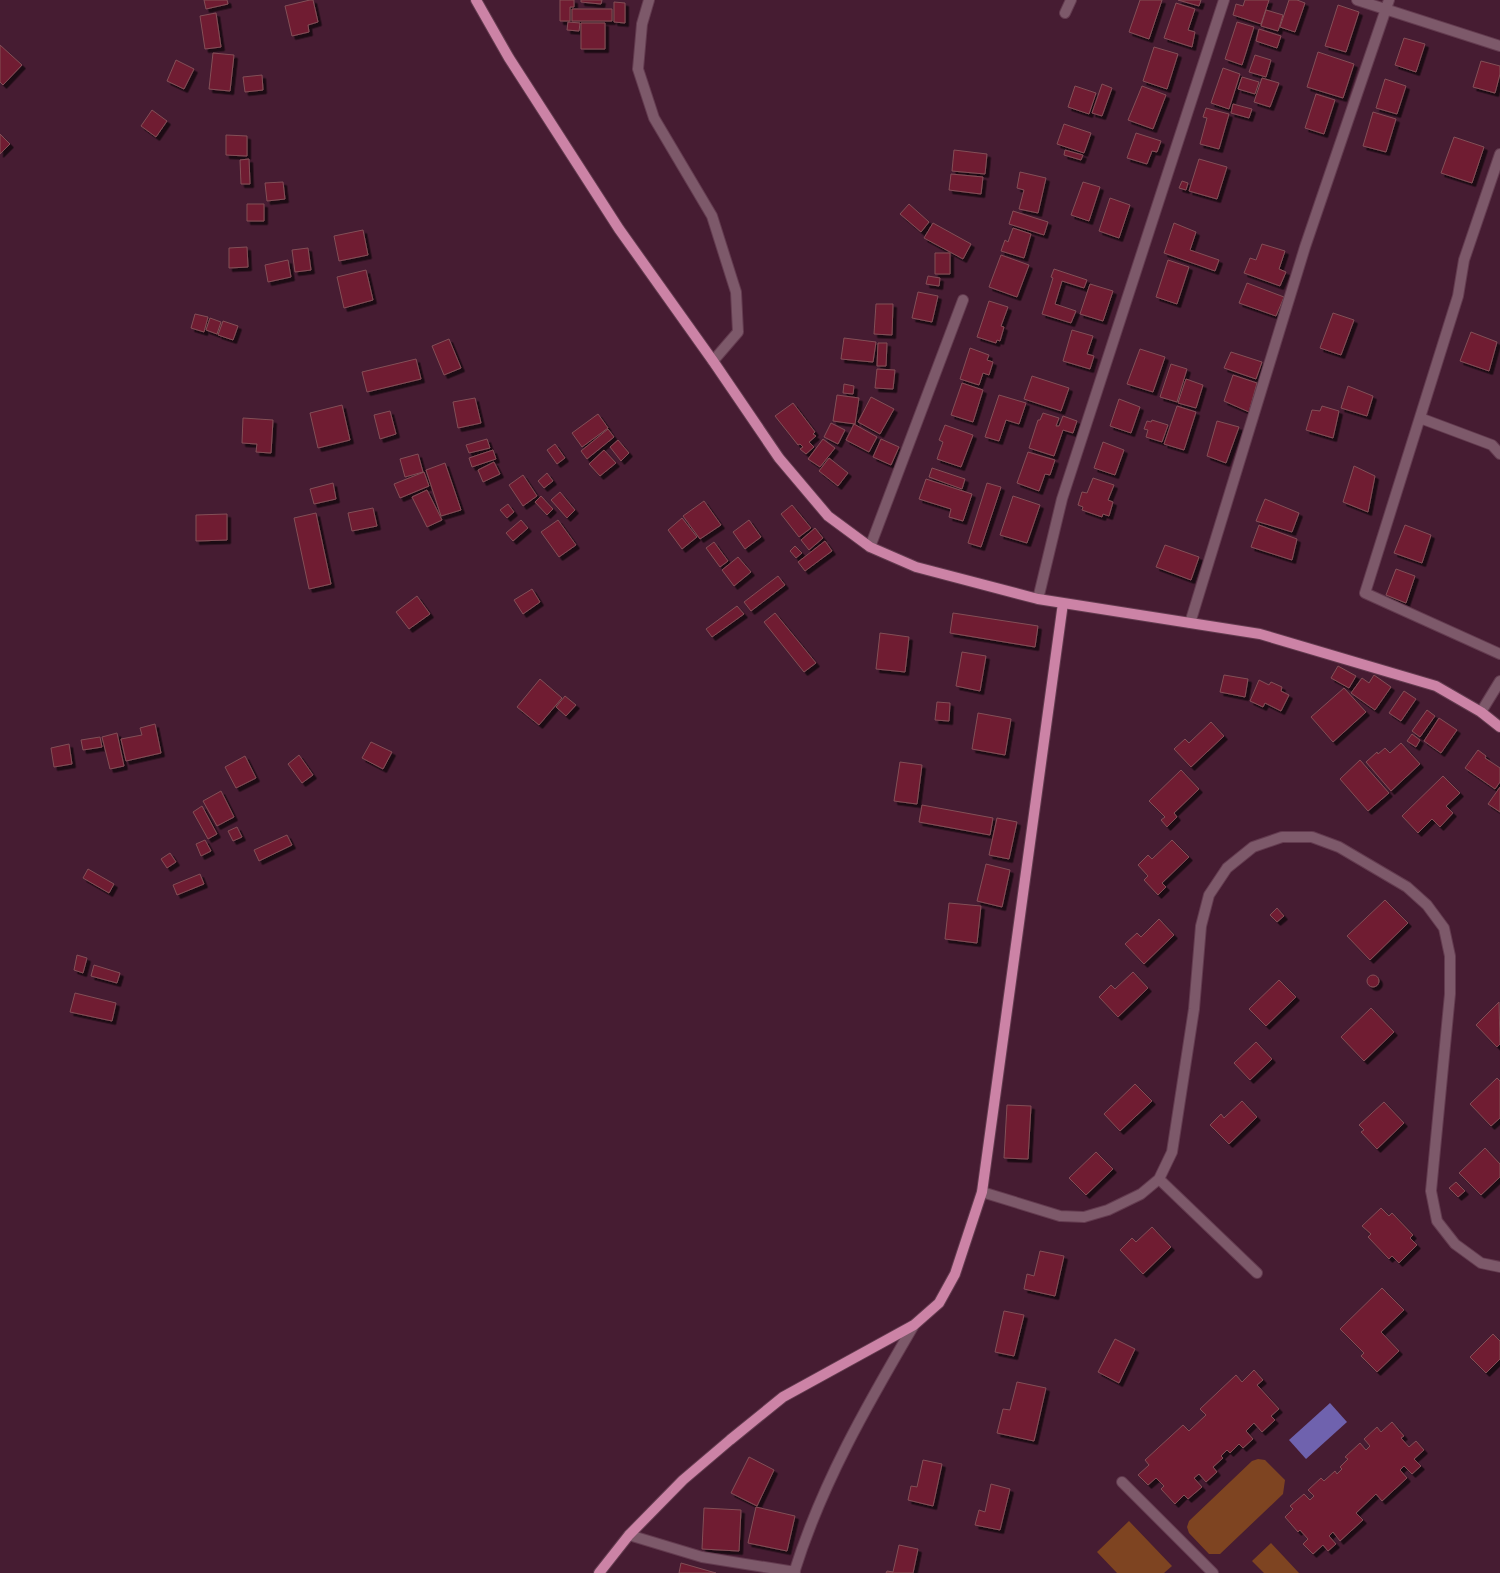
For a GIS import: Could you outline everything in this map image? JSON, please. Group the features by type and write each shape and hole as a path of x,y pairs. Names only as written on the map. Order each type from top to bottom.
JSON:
{"main road":[{"path":"476,0 509,58 619,229 713,361 779,458 828,516 870,547 916,567 1038,599 1260,634 1436,686 1481,712 1500,727"},
{"path":"599,1573 629,1535 682,1480 783,1397 914,1325 939,1303 955,1274 982,1192 1063,603"}],"street":[{"path":"648,0 642,24 638,69 654,118 712,216 736,292 738,332 713,361"},
{"path":"1064,14 1071,0"},
{"path":"1038,599 1062,498 1224,0"},
{"path":"1357,0 1388,5 1500,46"},
{"path":"1190,623 1303,255 1388,5"},
{"path":"1500,154 1464,260 1458,296 1365,593 1500,654"},
{"path":"870,547 963,300"},
{"path":"1420,418 1492,445 1500,454"},
{"path":"1481,712 1500,681"},
{"path":"982,1192 1060,1216 1084,1217 1108,1210 1141,1194 1159,1179 1172,1152 1194,1009 1201,926 1209,895 1227,868 1253,847 1282,836 1312,837 1339,847 1407,887 1428,905 1444,928 1450,956 1450,994 1431,1191 1437,1221 1455,1244 1482,1263 1500,1267"},
{"path":"1159,1179 1257,1273"},
{"path":"629,1535 702,1557 795,1572 807,1533 844,1450 876,1390 914,1325"},
{"path":"1122,1482 1213,1573"}],"shaded area":[{"path":"1330,1403 1347,1422 1306,1459 1289,1440"},
{"path":"1258,1459 1265,1460 1285,1480 1283,1494 1220,1554 1209,1554 1189,1533 1187,1527 1189,1521 1252,1461"},
{"path":"1129,1521 1172,1566 1164,1573 1117,1573 1097,1552"},
{"path":"1271,1543 1299,1573 1264,1573 1252,1561"}],"building":[{"path":"204,0 227,0 228,4 206,9"},
{"path":"313,0 318,22 308,25 309,32 292,36 285,6"},
{"path":"560,0 574,0 574,7 570,7 570,21 560,21"},
{"path":"581,0 602,0 601,4 581,2"},
{"path":"1140,0 1162,0 1149,39 1129,32"},
{"path":"1178,0 1201,0 1199,6"},
{"path":"1245,0 1269,0 1261,24 1233,15 1236,4 1243,6"},
{"path":"1289,0 1297,0 1305,3 1295,32 1280,27"},
{"path":"614,2 625,3 625,23 614,22"},
{"path":"1176,3 1195,9 1188,30 1195,32 1192,47 1164,38"},
{"path":"1338,5 1359,12 1346,52 1325,46"},
{"path":"572,9 612,9 612,21 572,21"},
{"path":"1266,10 1283,15 1278,31 1261,26"},
{"path":"216,13 221,47 205,49 200,16"},
{"path":"568,22 580,23 579,31 567,30"},
{"path":"1237,22 1254,27 1242,65 1225,59"},
{"path":"581,23 605,23 605,49 581,49"},
{"path":"1259,29 1281,36 1277,48 1256,41"},
{"path":"1404,38 1425,44 1416,72 1395,65"},
{"path":"0,45 22,65 3,85 0,82"},
{"path":"1154,47 1178,54 1167,89 1143,81"},
{"path":"1318,52 1354,64 1343,98 1307,87"},
{"path":"213,53 234,55 230,91 209,89"},
{"path":"1255,55 1271,60 1266,77 1249,72"},
{"path":"176,60 194,69 184,89 167,81"},
{"path":"1481,61 1500,66 1500,74 1495,93 1473,87"},
{"path":"1223,68 1240,74 1229,109 1211,103"},
{"path":"262,75 263,90 245,92 243,77"},
{"path":"1242,77 1259,82 1255,94 1238,89"},
{"path":"1262,78 1279,83 1270,107 1254,102"},
{"path":"1385,79 1406,86 1397,114 1376,108"},
{"path":"1102,84 1112,88 1102,116 1092,113"},
{"path":"1075,86 1096,93 1089,114 1068,107"},
{"path":"1142,86 1166,95 1153,129 1128,120"},
{"path":"1316,94 1335,100 1324,134 1305,128"},
{"path":"1233,104 1252,109 1249,118 1231,113"},
{"path":"1206,108 1229,114 1219,149 1200,144 1207,118 1203,117"},
{"path":"152,110 167,121 156,137 141,126"},
{"path":"1373,112 1396,119 1386,152 1363,146"},
{"path":"1064,124 1091,133 1084,153 1057,144"},
{"path":"1136,133 1161,141 1157,152 1152,151 1147,164 1127,158"},
{"path":"0,134 10,144 0,154"},
{"path":"226,135 247,136 247,156 226,155"},
{"path":"1454,137 1484,147 1472,183 1441,173"},
{"path":"954,150 987,154 985,174 952,171"},
{"path":"1065,150 1083,155 1081,160 1064,155"},
{"path":"249,159 250,184 241,184 240,160"},
{"path":"1199,159 1227,167 1217,199 1189,191"},
{"path":"1020,172 1046,178 1038,213 1019,209 1024,190 1017,188"},
{"path":"951,174 983,177 981,194 949,190"},
{"path":"1182,181 1188,183 1186,190 1179,188"},
{"path":"283,182 285,199 267,201 265,183"},
{"path":"1083,182 1100,187 1089,221 1071,215"},
{"path":"1110,198 1130,205 1119,238 1099,231"},
{"path":"247,204 264,204 264,221 247,221"},
{"path":"909,204 929,222 921,232 900,214"},
{"path":"1013,211 1048,222 1044,235 1009,224"},
{"path":"933,223 971,244 963,259 924,238"},
{"path":"1174,223 1196,232 1190,250 1219,260 1215,271 1164,253"},
{"path":"1013,228 1031,234 1024,258 1001,251 1005,240 1008,242"},
{"path":"363,230 368,255 339,261 334,236"},
{"path":"1262,244 1285,251 1279,269 1286,272 1280,286 1244,273 1250,258 1256,260"},
{"path":"247,247 248,267 229,268 229,248"},
{"path":"308,248 311,270 295,272 292,250"},
{"path":"935,253 950,253 950,274 935,274"},
{"path":"1001,255 1029,265 1017,297 989,287"},
{"path":"288,260 291,277 268,282 265,265"},
{"path":"1168,260 1189,267 1177,304 1156,297"},
{"path":"1054,269 1087,280 1084,288 1062,281 1055,304 1076,311 1071,323 1042,314 1053,278 1051,277"},
{"path":"366,270 373,300 344,308 337,277"},
{"path":"928,276 940,278 939,286 926,284"},
{"path":"1247,283 1284,297 1276,316 1239,303"},
{"path":"1090,284 1113,291 1103,321 1080,314"},
{"path":"918,292 938,296 932,322 912,318"},
{"path":"989,301 1008,307 1001,326 1004,327 1000,341 997,340 996,343 977,337"},
{"path":"876,304 893,304 892,335 874,334"},
{"path":"1333,313 1354,320 1341,355 1320,348"},
{"path":"195,314 208,317 204,332 191,328"},
{"path":"210,318 221,322 217,334 206,330"},
{"path":"223,321 238,326 233,340 218,335"},
{"path":"1072,330 1093,336 1087,354 1094,356 1090,369 1063,361"},
{"path":"1471,332 1497,342 1489,371 1460,361"},
{"path":"844,338 876,342 873,362 841,359"},
{"path":"449,339 461,368 444,375 432,346"},
{"path":"878,343 887,343 886,366 877,366"},
{"path":"970,348 989,355 987,360 993,362 989,375 983,373 979,385 960,379"},
{"path":"1140,349 1165,357 1153,392 1127,384"},
{"path":"1231,352 1262,362 1256,379 1224,368"},
{"path":"416,359 421,379 367,392 362,372"},
{"path":"1171,364 1187,369 1177,402 1160,397"},
{"path":"877,369 895,370 893,389 875,388"},
{"path":"1233,375 1257,383 1249,412 1224,401"},
{"path":"1032,376 1069,388 1061,411 1024,399"},
{"path":"1186,379 1203,385 1196,408 1178,403"},
{"path":"962,383 983,390 973,422 951,415"},
{"path":"844,384 854,386 853,394 843,393"},
{"path":"1348,386 1373,396 1367,416 1341,408"},
{"path":"837,395 859,398 855,424 833,421"},
{"path":"999,395 1026,403 1019,424 1006,420 999,441 985,437"},
{"path":"871,397 894,409 880,434 858,422"},
{"path":"475,398 481,423 458,428 453,402"},
{"path":"1119,399 1140,407 1131,433 1110,426"},
{"path":"793,403 815,432 813,434 816,436 809,442 814,447 806,454 800,449 803,447 800,444 798,445 775,416"},
{"path":"342,405 350,440 318,448 310,413"},
{"path":"1177,406 1196,412 1184,450 1164,444"},
{"path":"1322,406 1339,411 1333,438 1306,430 1312,410 1320,411"},
{"path":"390,411 396,434 380,439 374,415"},
{"path":"1043,413 1059,418 1056,426 1059,426 1063,416 1077,421 1073,433 1063,430 1054,456 1029,448 1038,420 1040,420"},
{"path":"598,414 608,428 582,447 572,433"},
{"path":"243,418 273,420 271,453 256,452 257,444 242,443"},
{"path":"1152,420 1168,425 1162,442 1146,437 1148,430 1144,429 1147,421 1151,422"},
{"path":"1217,421 1239,427 1226,463 1207,456"},
{"path":"831,423 845,430 838,444 824,437"},
{"path":"854,424 877,437 869,452 846,440"},
{"path":"945,425 973,435 961,467 937,459 943,442 939,440"},
{"path":"608,429 614,437 587,459 581,451"},
{"path":"487,439 490,448 469,453 466,445"},
{"path":"823,439 835,448 820,467 808,459"},
{"path":"881,439 899,447 891,465 873,457"},
{"path":"618,440 629,453 621,461 610,447"},
{"path":"1103,442 1124,450 1115,475 1094,468"},
{"path":"555,444 565,458 557,464 547,450"},
{"path":"493,450 496,459 472,467 469,458"},
{"path":"604,450 616,463 600,476 589,464"},
{"path":"1028,452 1055,460 1050,475 1045,474 1039,491 1017,483"},
{"path":"418,454 423,472 405,477 400,459"},
{"path":"829,458 848,473 838,486 819,471"},
{"path":"494,462 500,474 483,482 478,470"},
{"path":"445,463 461,510 441,516 426,470"},
{"path":"1354,466 1375,476 1368,512 1343,502"},
{"path":"932,468 965,479 962,489 929,477"},
{"path":"424,472 429,486 400,498 394,484"},
{"path":"547,473 553,481 544,488 538,481"},
{"path":"523,475 537,496 523,506 509,485"},
{"path":"1093,478 1114,485 1108,500 1113,502 1109,516 1103,514 1102,517 1082,510 1083,507 1078,505 1082,492 1087,493"},
{"path":"926,479 972,494 963,521 949,517 951,509 919,499"},
{"path":"333,483 336,499 314,504 310,489"},
{"path":"987,483 1001,487 981,547 968,543"},
{"path":"427,490 442,520 427,527 412,497"},
{"path":"560,492 575,510 567,518 551,500"},
{"path":"541,496 553,509 547,515 535,502"},
{"path":"1013,496 1040,505 1027,543 1000,535"},
{"path":"1265,499 1299,513 1292,532 1256,521"},
{"path":"704,501 721,525 700,539 683,516"},
{"path":"508,504 514,512 507,518 500,510"},
{"path":"792,505 811,528 799,537 781,514"},
{"path":"373,508 377,526 352,531 348,513"},
{"path":"316,513 331,584 309,589 294,518"},
{"path":"227,514 227,540 196,541 196,515"},
{"path":"682,518 697,537 682,549 668,530"},
{"path":"521,520 528,528 513,541 506,533"},
{"path":"558,520 576,545 559,557 541,532"},
{"path":"749,520 761,537 745,549 733,532"},
{"path":"1259,525 1297,539 1292,560 1251,547"},
{"path":"1405,525 1431,535 1422,563 1394,553"},
{"path":"815,528 823,538 809,550 801,540"},
{"path":"825,541 832,551 805,571 798,562"},
{"path":"714,542 728,561 720,567 706,548"},
{"path":"1165,545 1199,557 1191,580 1156,567"},
{"path":"795,546 802,553 796,558 790,551"},
{"path":"738,557 751,572 734,586 722,570"},
{"path":"1396,569 1415,576 1406,603 1386,595"},
{"path":"778,576 785,585 751,611 744,602"},
{"path":"532,589 540,602 523,614 514,600"},
{"path":"417,596 430,614 409,629 396,612"},
{"path":"737,606 744,614 712,637 706,629"},
{"path":"775,613 816,663 804,672 764,622"},
{"path":"953,613 1038,626 1035,647 950,633"},
{"path":"880,633 909,637 905,672 876,669"},
{"path":"962,652 986,656 980,691 956,686"},
{"path":"1338,666 1356,676 1349,688 1331,678"},
{"path":"1224,675 1248,679 1245,697 1220,692"},
{"path":"1374,675 1391,687 1375,710 1351,693 1362,678 1369,683"},
{"path":"540,679 562,698 539,725 517,707"},
{"path":"1259,680 1269,685 1271,682 1282,687 1281,691 1289,695 1281,711 1265,703 1263,707 1250,701"},
{"path":"1344,688 1366,712 1333,742 1311,717"},
{"path":"1404,691 1416,699 1401,721 1389,713"},
{"path":"565,696 576,705 566,716 556,707"},
{"path":"937,702 950,703 949,721 935,720"},
{"path":"1427,710 1435,716 1420,737 1412,731"},
{"path":"978,713 1011,719 1005,755 972,749"},
{"path":"1439,718 1457,730 1441,753 1424,741"},
{"path":"1211,722 1224,736 1191,767 1174,749 1185,739 1189,743"},
{"path":"155,724 161,753 126,761 121,739 142,735 140,728"},
{"path":"117,733 124,766 110,769 102,737"},
{"path":"1412,734 1420,740 1416,747 1407,741"},
{"path":"100,737 102,747 83,750 81,740"},
{"path":"371,742 392,752 383,769 362,758"},
{"path":"1401,743 1420,764 1391,791 1366,762 1377,752 1378,754 1385,748 1390,753"},
{"path":"69,744 72,764 54,767 51,748"},
{"path":"1478,750 1486,756 1485,758 1500,768 1500,782 1495,789 1465,768"},
{"path":"299,755 313,775 302,783 288,764"},
{"path":"245,756 256,778 236,788 225,767"},
{"path":"1360,760 1389,793 1368,811 1340,779"},
{"path":"900,762 922,765 917,804 894,801"},
{"path":"1181,770 1199,789 1174,813 1177,817 1167,827 1161,820 1165,817 1149,801"},
{"path":"1443,776 1460,793 1446,806 1453,813 1440,827 1432,819 1418,833 1402,816"},
{"path":"1500,787 1500,812 1488,804"},
{"path":"221,791 234,817 217,826 203,801"},
{"path":"922,805 993,818 990,835 919,822"},
{"path":"202,806 217,834 208,839 193,812"},
{"path":"997,818 1017,822 1009,859 989,855"},
{"path":"237,827 242,837 233,841 228,831"},
{"path":"287,835 292,845 259,861 254,850"},
{"path":"205,840 211,851 201,856 196,844"},
{"path":"1172,840 1189,857 1162,883 1166,887 1158,895 1144,880 1148,876 1138,865 1148,855 1152,859"},
{"path":"170,853 176,862 167,868 161,859"},
{"path":"986,864 1010,870 1002,907 977,901"},
{"path":"88,869 114,884 109,893 83,878"},
{"path":"200,874 204,884 177,895 173,885"},
{"path":"1385,900 1408,923 1370,960 1347,936"},
{"path":"949,903 981,906 977,943 945,939"},
{"path":"1277,908 1284,916 1277,922 1270,915"},
{"path":"1159,919 1174,935 1144,964 1125,944 1137,933 1141,937"},
{"path":"77,955 87,958 83,973 74,970"},
{"path":"94,965 120,973 117,983 91,976"},
{"path":"1133,972 1148,988 1118,1017 1099,997 1111,985 1115,989"},
{"path":"1371,975 1375,975 1379,981 1375,987 1371,987 1367,983 1367,979"},
{"path":"1279,980 1296,997 1266,1026 1249,1009"},
{"path":"75,993 116,1003 112,1021 70,1012"},
{"path":"1499,1002 1500,1044 1497,1047 1476,1025"},
{"path":"1371,1008 1394,1032 1364,1061 1341,1037"},
{"path":"1256,1042 1272,1059 1250,1080 1234,1063"},
{"path":"1497,1078 1500,1081 1500,1118 1491,1126 1470,1104"},
{"path":"1135,1084 1152,1101 1120,1131 1104,1114"},
{"path":"1242,1101 1257,1117 1229,1144 1210,1125 1221,1114 1224,1118"},
{"path":"1384,1102 1404,1123 1377,1149 1361,1132 1364,1130 1359,1125"},
{"path":"1007,1105 1031,1106 1028,1159 1004,1158"},
{"path":"1485,1148 1500,1164 1500,1177 1481,1195 1459,1173"},
{"path":"1096,1152 1113,1169 1086,1195 1069,1178"},
{"path":"1456,1182 1465,1191 1458,1197 1449,1188"},
{"path":"1381,1208 1389,1216 1392,1213 1413,1235 1410,1238 1417,1245 1399,1263 1392,1256 1389,1259 1368,1237 1371,1234 1362,1226"},
{"path":"1152,1227 1171,1247 1143,1274 1120,1250 1132,1238 1136,1242"},
{"path":"1040,1251 1064,1256 1055,1296 1024,1289 1027,1274 1034,1276"},
{"path":"1382,1288 1404,1310 1381,1332 1399,1351 1377,1372 1361,1356 1364,1353 1340,1329"},
{"path":"1004,1311 1024,1315 1014,1356 995,1352"},
{"path":"1493,1334 1500,1341 1500,1359 1486,1373 1470,1357"},
{"path":"1115,1339 1135,1349 1119,1383 1098,1372"},
{"path":"1254,1370 1263,1380 1257,1385 1279,1409 1271,1416 1275,1420 1262,1432 1254,1423 1246,1431 1253,1439 1243,1448 1239,1444 1230,1453 1227,1450 1221,1456 1223,1458 1213,1467 1217,1472 1206,1482 1199,1474 1194,1478 1202,1487 1188,1499 1184,1495 1175,1504 1161,1489 1164,1486 1156,1478 1148,1485 1138,1475 1149,1465 1145,1460 1183,1425 1189,1431 1206,1415 1200,1409 1236,1375 1242,1382"},
{"path":"1017,1382 1046,1388 1034,1441 997,1433 1003,1409 1010,1410"},
{"path":"1392,1422 1404,1436 1401,1438 1409,1447 1416,1441 1424,1450 1414,1459 1421,1466 1412,1474 1404,1466 1400,1470 1407,1478 1382,1501 1376,1494 1356,1513 1363,1520 1340,1541 1333,1532 1329,1536 1336,1544 1328,1551 1323,1545 1313,1554 1303,1544 1308,1539 1300,1530 1298,1532 1285,1517 1293,1509 1290,1506 1304,1494 1310,1500 1314,1496 1308,1490 1321,1478 1324,1481 1335,1471 1337,1474 1342,1469 1340,1467 1348,1459 1345,1457 1360,1443 1366,1450 1370,1446 1364,1439 1377,1427 1381,1432"},
{"path":"749,1457 774,1470 757,1506 731,1493"},
{"path":"923,1460 942,1464 933,1506 908,1500 911,1486 917,1487"},
{"path":"991,1484 1010,1489 1000,1530 975,1525 979,1510 985,1512"},
{"path":"756,1507 795,1516 787,1551 748,1543"},
{"path":"704,1508 741,1510 739,1551 702,1549"},
{"path":"899,1545 918,1549 913,1573 886,1573 887,1571 893,1572"},
{"path":"681,1563 716,1573 679,1573"}]}
